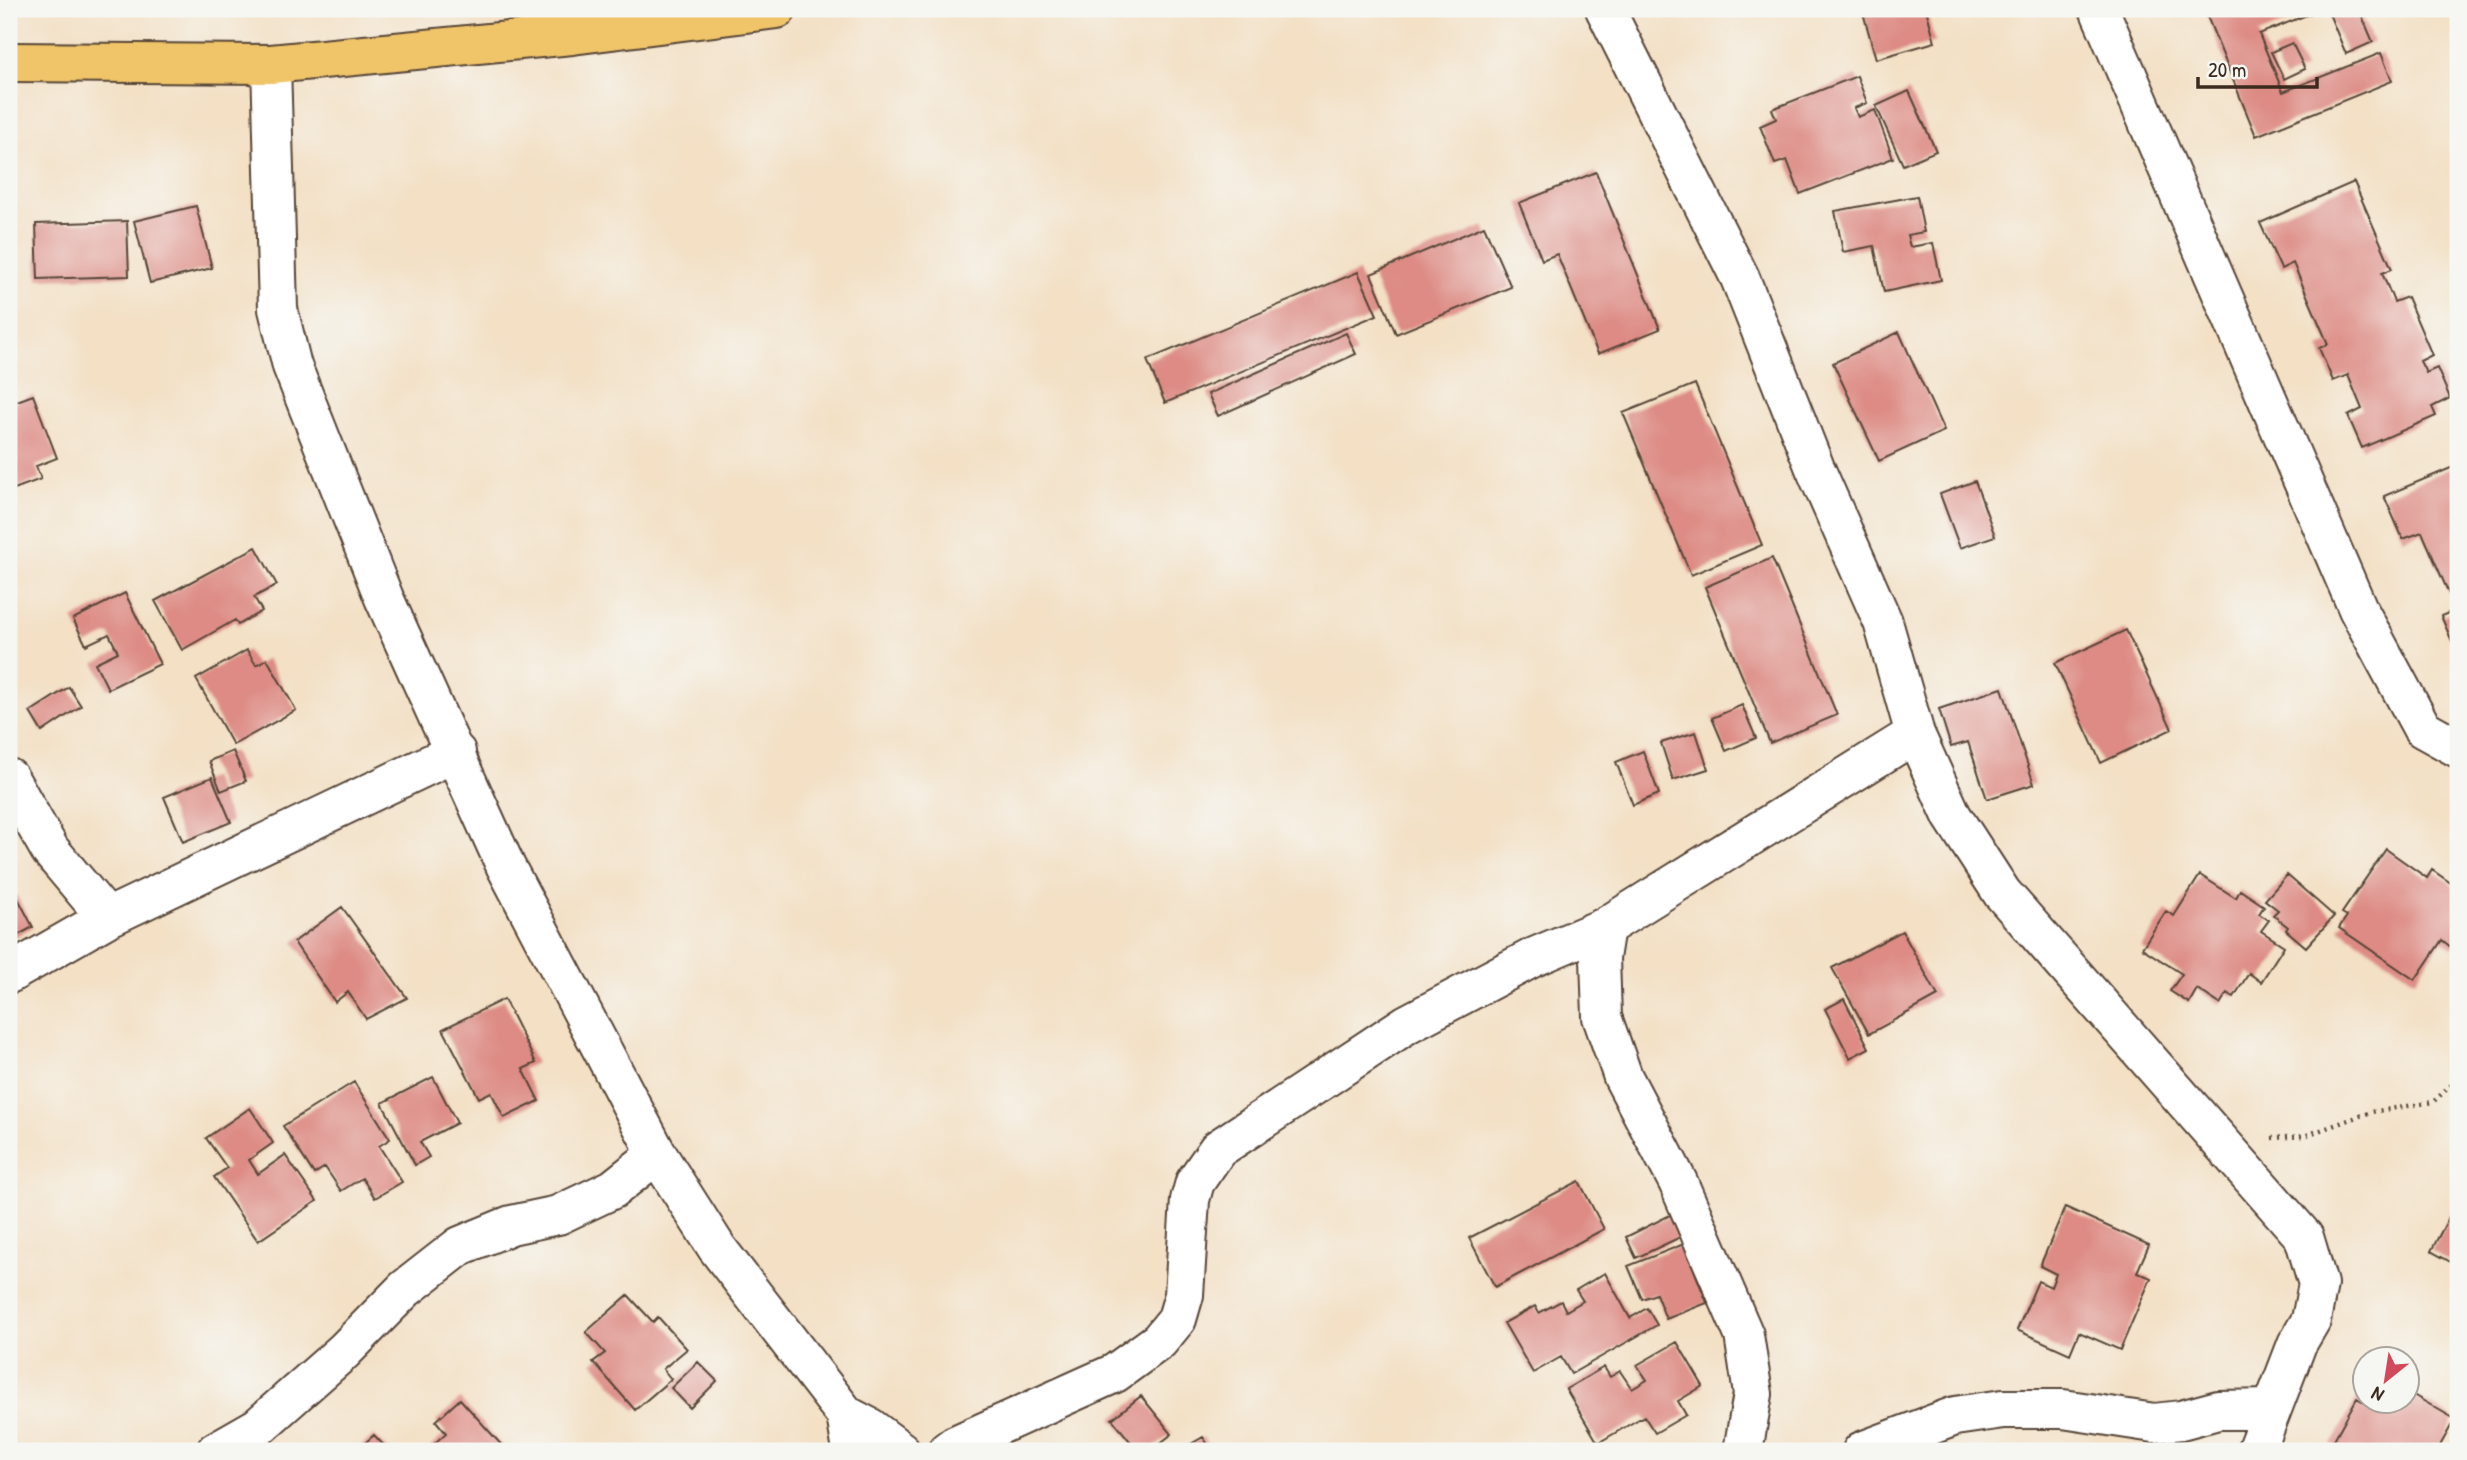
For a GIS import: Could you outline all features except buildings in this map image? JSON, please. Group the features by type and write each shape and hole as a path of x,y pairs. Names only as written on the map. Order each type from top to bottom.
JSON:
{"main road":[{"path":"9,62 271,64 572,35 777,9"}],"street":[{"path":"1605,9 1740,278 1815,468 1883,622 1915,734 1952,816 2002,893 2304,1237 2318,1284 2311,1320 2271,1409 2256,1451"},
{"path":"2099,9 2358,610 2422,728 2458,748"},
{"path":"271,64 278,309 292,366 384,598 506,867 657,1154 717,1248 849,1433 869,1427 901,1451"},
{"path":"947,1451 1115,1373 1159,1341 1177,1319 1184,1295 1190,1200 1195,1182 1218,1149 1407,1024 1532,958 1605,928 1915,734"},
{"path":"9,974 107,918 456,752"},
{"path":"9,778 50,850 107,918"},
{"path":"1605,928 1600,958 1602,1017 1623,1077 1678,1182 1744,1335 1753,1394 1743,1451"},
{"path":"216,1451 258,1427 344,1351 405,1290 460,1246 510,1225 558,1215 613,1189 657,1154"},
{"path":"1862,1451 1955,1416 2003,1409 2063,1409 2154,1423 2229,1409 2271,1409"}],"path":[{"path":"2262,1139 2304,1136 2371,1112 2432,1102 2458,1079"}]}
